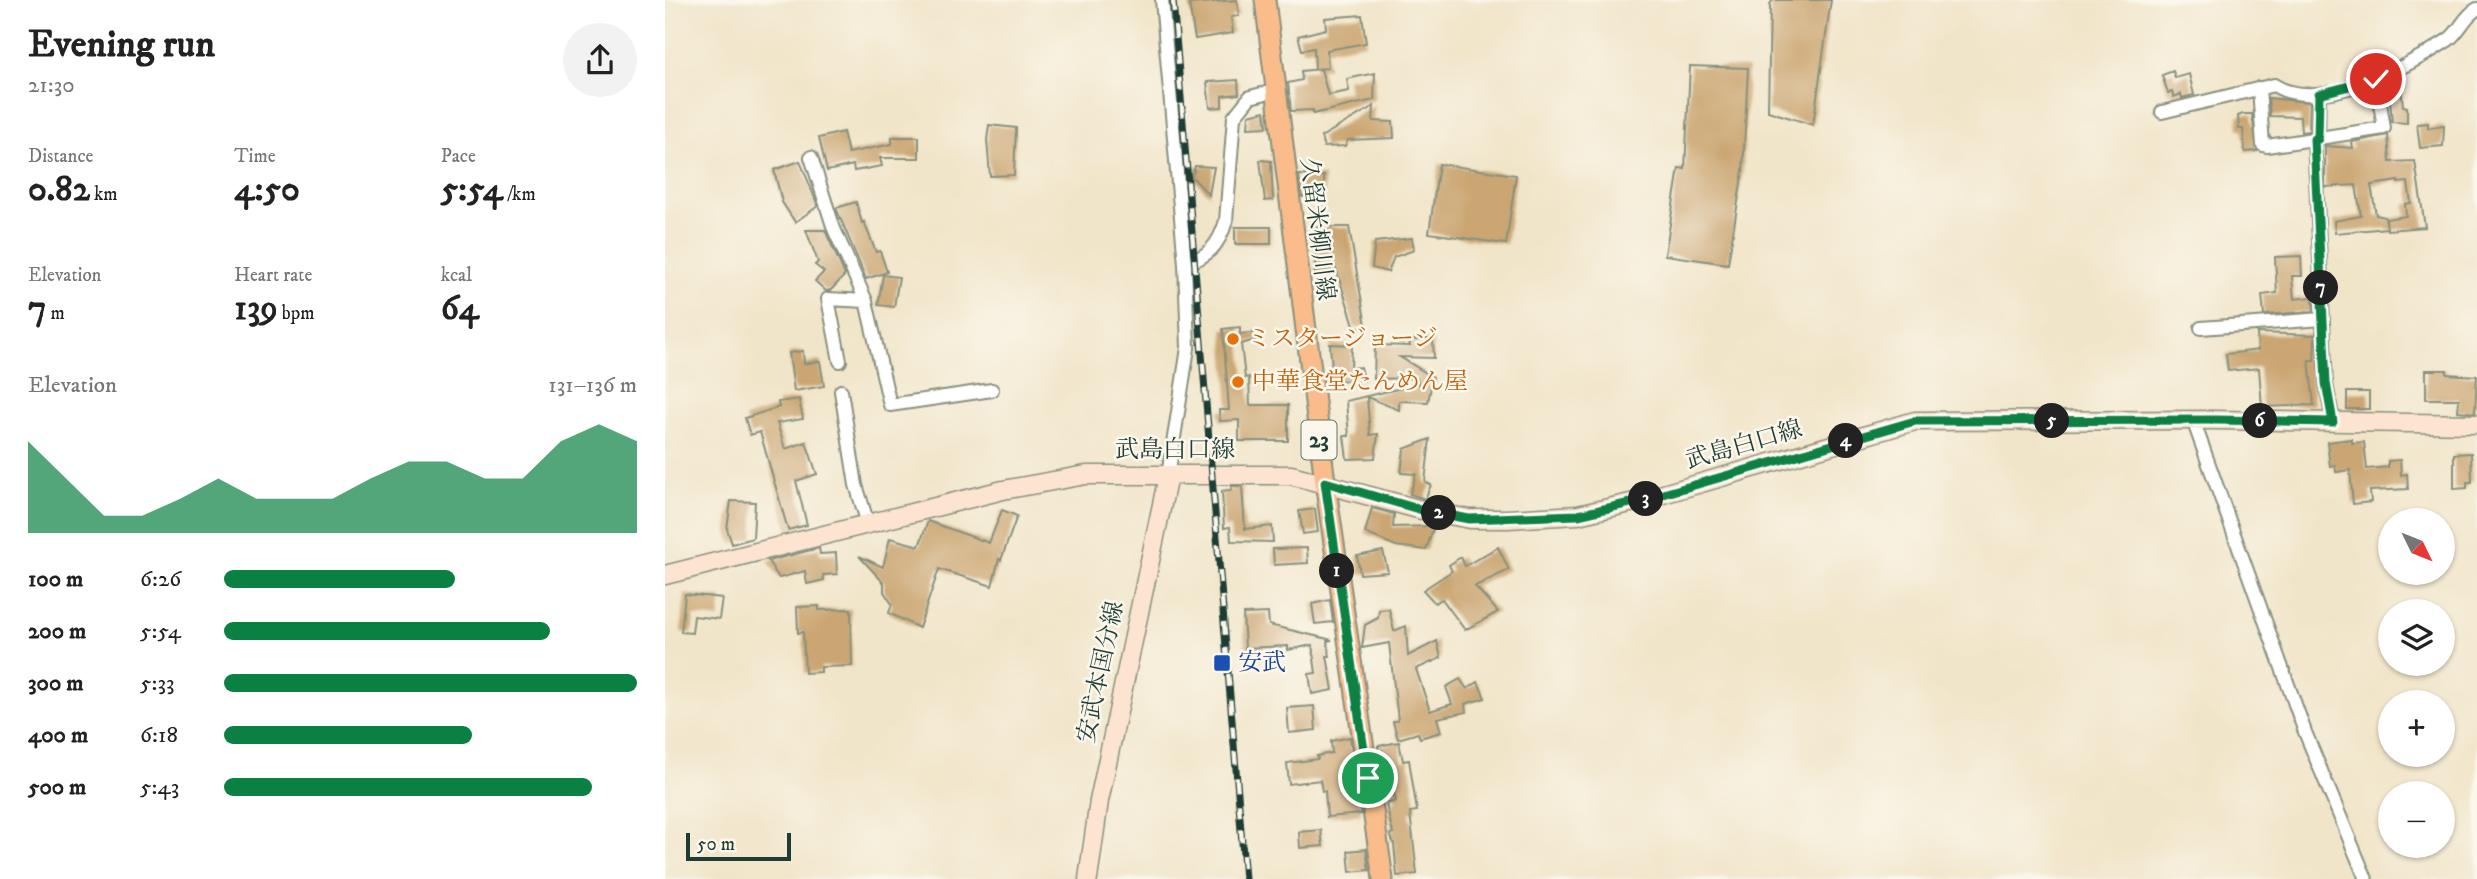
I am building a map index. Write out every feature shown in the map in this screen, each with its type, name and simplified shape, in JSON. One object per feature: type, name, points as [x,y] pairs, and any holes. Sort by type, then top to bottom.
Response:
[{"type":"main road","name":"久留米柳川線","points":[[1265,0],[1274,91],[1325,482],[1383,879]]},
{"type":"main road","name":"武島白口線","points":[[665,575],[1003,490],[1086,475],[1291,475],[1422,510],[1469,519],[1578,515],[1639,501],[1915,421],[2193,420],[2477,424]]},
{"type":"main road","name":"安武本国分線","points":[[1088,879],[1099,801],[1168,476]]},
{"type":"street","points":[[1162,0],[1185,264],[1188,348],[1168,476]]},
{"type":"street","points":[[2162,112],[2274,85],[2287,93],[2319,94],[2376,79],[2451,38],[2470,13],[2477,9]]},
{"type":"street","points":[[2259,88],[2263,145],[2384,128],[2376,79]]},
{"type":"street","points":[[1185,264],[1212,251],[1221,237],[1226,221],[1234,117],[1250,96],[1274,91]]},
{"type":"street","points":[[2319,94],[2316,139],[2323,319],[2326,383],[2333,422]]},
{"type":"street","points":[[811,157],[834,229],[866,301],[890,405],[992,390]]},
{"type":"street","points":[[840,361],[828,299],[866,301]]},
{"type":"street","points":[[2200,328],[2323,319]]},
{"type":"street","points":[[841,391],[856,485],[869,524]]},
{"type":"street","points":[[2193,420],[2305,732],[2365,879]]},
{"type":"building","points":[[1237,0],[1239,16],[1231,17],[1233,33],[1195,39],[1189,4]]},
{"type":"building","points":[[1773,0],[1831,0],[1813,125],[1768,111],[1770,4]]},
{"type":"building","points":[[1362,15],[1366,43],[1327,50],[1328,68],[1315,69],[1314,48],[1302,50],[1298,36],[1326,29],[1325,18]]},
{"type":"building","points":[[1690,66],[1748,68],[1743,170],[1728,264],[1665,255],[1679,168],[1685,169]]},
{"type":"building","points":[[1321,69],[1328,95],[1349,91],[1347,79],[1375,73],[1374,100],[1313,114],[1313,110],[1291,111],[1288,83],[1302,80],[1301,71]]},
{"type":"building","points":[[2173,71],[2175,78],[2189,74],[2194,95],[2182,98],[2181,94],[2174,97],[2172,92],[2168,93],[2162,75]]},
{"type":"building","points":[[1238,80],[1239,94],[1222,96],[1222,107],[1210,108],[1207,82]]},
{"type":"building","points":[[2401,86],[2403,106],[2407,107],[2407,123],[2392,122],[2389,87]]},
{"type":"building","points":[[2268,98],[2310,102],[2309,131],[2301,132],[2300,117],[2270,116]]},
{"type":"building","points":[[1374,106],[1373,121],[1393,122],[1394,138],[1348,140],[1345,146],[1324,147],[1321,137]]},
{"type":"building","points":[[1265,111],[1267,127],[1248,128],[1249,115]]},
{"type":"building","points":[[2252,114],[2257,151],[2245,152],[2243,129],[2239,129],[2238,116]]},
{"type":"building","points":[[2428,123],[2428,128],[2444,126],[2443,146],[2420,148],[2417,124]]},
{"type":"building","points":[[989,125],[1016,128],[1014,175],[990,176],[987,140]]},
{"type":"building","points":[[843,132],[848,153],[892,144],[892,137],[919,137],[919,158],[880,158],[882,166],[854,171],[853,165],[827,171],[819,138]]},
{"type":"building","points":[[2388,135],[2390,162],[2415,161],[2425,227],[2335,233],[2334,221],[2361,216],[2356,185],[2325,187],[2325,146],[2353,148],[2352,142]],"holes":[[[2408,182],[2411,203],[2405,204],[2406,216],[2386,219],[2387,226],[2385,217],[2376,215],[2371,185]]]},
{"type":"building","points":[[1260,160],[1271,161],[1273,200],[1265,201]]},
{"type":"building","points":[[800,161],[818,206],[795,222],[782,202],[774,170]]},
{"type":"building","points":[[1439,164],[1516,175],[1506,244],[1429,233]]},
{"type":"building","points":[[1195,166],[1214,167],[1209,195],[1192,177]]},
{"type":"building","points":[[1299,175],[1324,176],[1324,195],[1302,197]]},
{"type":"building","points":[[856,202],[862,223],[864,222],[876,252],[880,251],[887,272],[866,279],[836,208]]},
{"type":"building","points":[[1235,227],[1271,227],[1271,244],[1235,244]]},
{"type":"building","points":[[1315,227],[1349,227],[1366,326],[1355,328],[1336,269],[1315,274]]},
{"type":"building","points":[[806,230],[825,230],[845,275],[831,290],[826,291],[815,281],[824,272],[815,265],[818,262]]},
{"type":"building","points":[[1412,238],[1414,250],[1394,257],[1388,272],[1372,268],[1375,242]]},
{"type":"building","points":[[2301,256],[2302,276],[2292,276],[2294,299],[2313,297],[2314,311],[2264,315],[2262,295],[2277,293],[2275,257]]},
{"type":"building","points":[[883,275],[899,277],[894,307],[878,305]]},
{"type":"building","points":[[1240,327],[1240,334],[1261,332],[1262,338],[1241,344],[1245,378],[1249,377],[1250,405],[1288,405],[1288,441],[1239,441],[1239,420],[1220,421],[1219,410],[1229,410],[1223,329]]},
{"type":"building","points":[[2257,333],[2315,335],[2314,360],[2309,360],[2314,405],[2262,407],[2259,368],[2228,371],[2226,354],[2258,350]]},
{"type":"building","points":[[1433,339],[1434,358],[1400,357],[1433,377],[1428,402],[1399,401],[1399,410],[1367,397],[1370,435],[1378,434],[1375,458],[1347,459],[1344,436],[1349,436],[1346,401],[1418,384],[1417,378],[1374,379],[1375,345],[1410,346],[1409,340]]},
{"type":"building","points":[[1330,344],[1352,345],[1351,368],[1361,367],[1364,380],[1335,381],[1330,369]]},
{"type":"building","points":[[803,351],[804,364],[820,361],[824,386],[794,391],[789,353]]},
{"type":"building","points":[[2426,370],[2447,370],[2447,374],[2477,376],[2475,413],[2458,411],[2459,399],[2426,399]]},
{"type":"building","points":[[2347,392],[2369,392],[2369,409],[2347,409]]},
{"type":"building","points":[[799,399],[803,419],[777,423],[785,449],[806,442],[817,474],[796,481],[807,525],[788,530],[760,432],[750,435],[745,418],[779,407],[778,402]]},
{"type":"building","points":[[1430,439],[1425,482],[1431,485],[1425,499],[1410,494],[1416,474],[1401,473],[1404,449]]},
{"type":"building","points":[[2352,439],[2352,443],[2364,442],[2367,469],[2388,467],[2388,461],[2400,460],[2401,475],[2407,474],[2408,489],[2370,491],[2371,502],[2353,504],[2350,470],[2336,472],[2335,465],[2330,466],[2327,442]]},
{"type":"building","points":[[2471,453],[2472,482],[2467,482],[2467,488],[2454,489],[2454,454]]},
{"type":"building","points":[[1231,486],[1242,486],[1245,529],[1272,526],[1273,542],[1231,541],[1230,527],[1224,528],[1222,491],[1232,490]]},
{"type":"building","points":[[731,501],[755,502],[753,538],[732,544],[727,529]]},
{"type":"building","points":[[1372,508],[1394,514],[1393,527],[1434,526],[1426,550],[1396,546],[1365,533]]},
{"type":"building","points":[[1315,509],[1318,532],[1303,534],[1299,511]]},
{"type":"building","points":[[1002,510],[1017,516],[1001,560],[999,559],[992,586],[939,569],[919,628],[889,613],[892,604],[884,592],[884,583],[859,556],[883,567],[890,538],[919,546],[928,521],[989,543]]},
{"type":"building","points":[[1498,547],[1509,570],[1475,586],[1498,612],[1465,630],[1442,599],[1435,603],[1423,590],[1452,571],[1449,565],[1461,557],[1465,566]]},
{"type":"building","points":[[819,548],[820,554],[836,553],[837,574],[823,575],[824,580],[807,584],[805,571],[779,578],[768,561]]},
{"type":"building","points":[[1307,548],[1308,563],[1274,565],[1273,549]]},
{"type":"building","points":[[1383,551],[1388,572],[1360,574],[1357,556]]},
{"type":"building","points":[[685,594],[722,598],[719,619],[694,616],[692,633],[681,632]]},
{"type":"building","points":[[1330,600],[1333,622],[1315,624],[1312,604]]},
{"type":"building","points":[[819,606],[819,610],[851,609],[852,666],[821,667],[821,672],[805,673],[803,632],[798,633],[797,607]]},
{"type":"building","points":[[1389,609],[1394,631],[1406,626],[1408,656],[1437,641],[1441,658],[1416,669],[1430,711],[1452,704],[1446,687],[1460,679],[1467,689],[1478,682],[1485,698],[1465,704],[1466,712],[1437,718],[1441,732],[1420,738],[1418,733],[1398,739],[1393,722],[1398,720],[1389,643],[1362,648],[1365,625],[1378,618],[1379,610]]},
{"type":"building","points":[[1268,613],[1269,625],[1332,640],[1327,641],[1330,656],[1327,656],[1333,690],[1312,694],[1309,674],[1316,673],[1312,645],[1288,650],[1288,646],[1245,648],[1243,614]]},
{"type":"building","points":[[1314,706],[1316,730],[1289,733],[1287,708]]},
{"type":"building","points":[[1350,737],[1361,814],[1327,817],[1325,791],[1322,791],[1320,780],[1289,784],[1287,763],[1318,759],[1317,756],[1332,753],[1331,741]]},
{"type":"building","points":[[1399,742],[1403,761],[1409,760],[1417,811],[1410,812],[1417,874],[1397,876],[1394,844],[1390,834],[1393,833],[1386,804],[1396,801],[1389,775],[1380,776],[1378,746]]},
{"type":"building","points":[[1321,830],[1323,846],[1300,848],[1299,832]]},
{"type":"building","points":[[1366,849],[1369,870],[1350,872],[1348,851]]},
{"type":"railway","points":[[1173,0],[1245,879]]},
{"type":"place","name":"ミスタージョージ","points":[[1233,339]]},
{"type":"place","name":"中華食堂たんめん屋","points":[[1238,382]]},
{"type":"place","name":"安武","points":[[1222,663]]},
{"type":"route","points":[[1368,778],[1325,482],[1422,510],[1469,519],[1578,515],[1639,501],[1915,421],[2333,422],[2326,383],[2314,139],[2318,139],[2319,94],[2376,79]]}]
